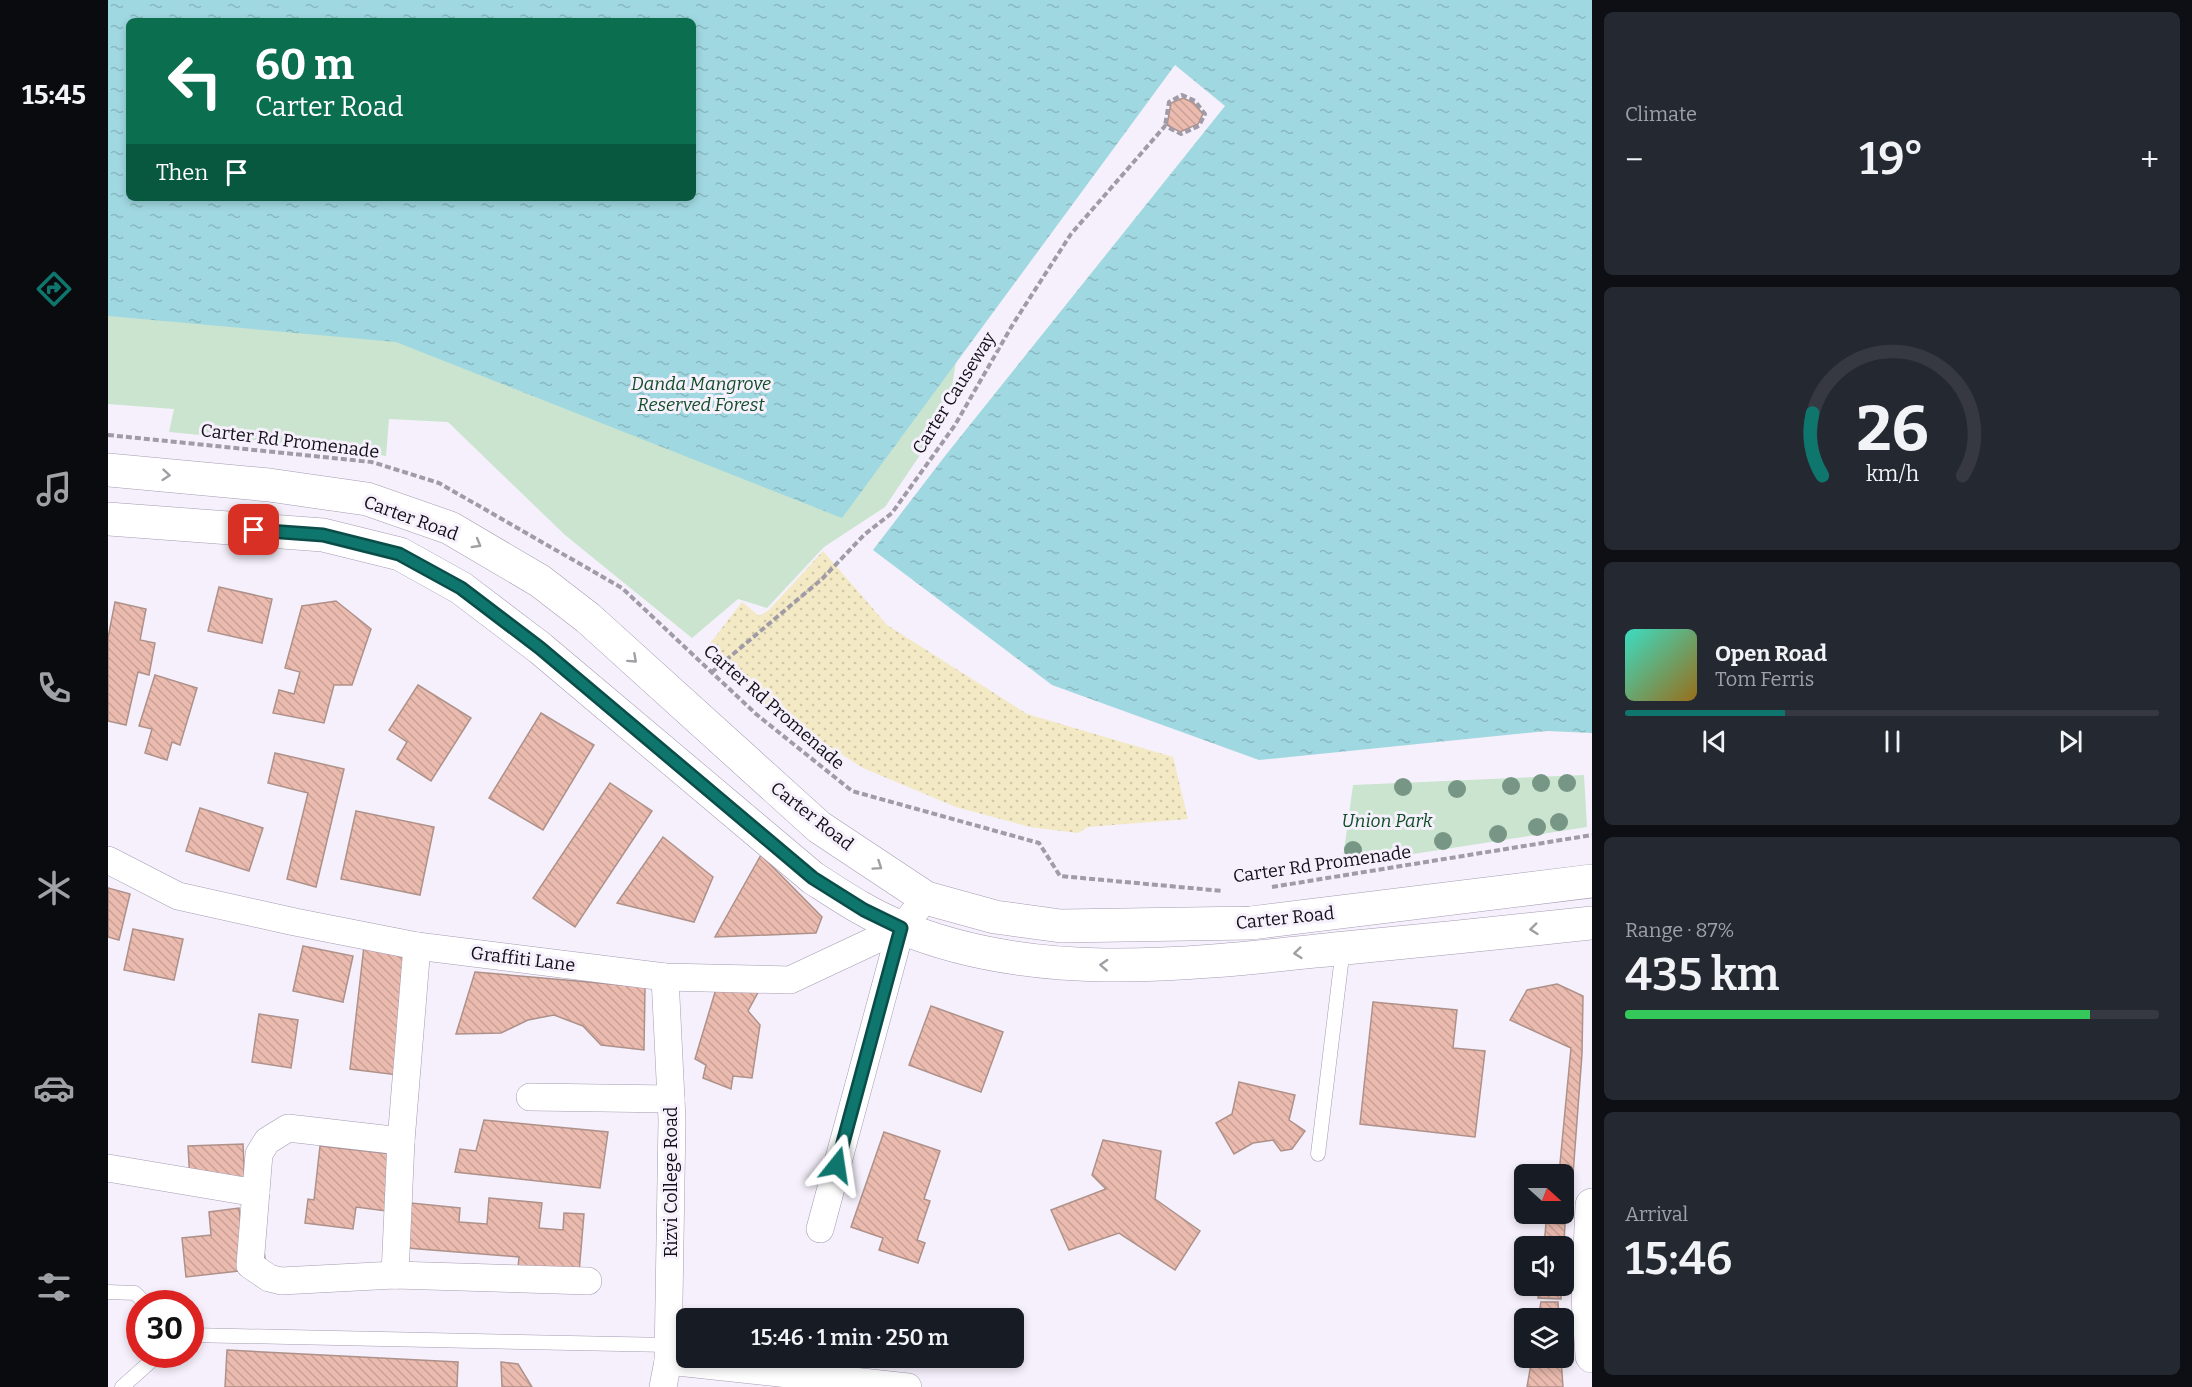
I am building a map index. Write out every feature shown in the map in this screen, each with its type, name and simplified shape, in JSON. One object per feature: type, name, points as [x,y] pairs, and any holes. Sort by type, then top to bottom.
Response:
[{"type":"main road","name":"Carter Road","points":[[108,470],[269,485],[367,499],[450,528],[540,581],[588,618],[819,827],[926,898],[995,917],[1061,926],[1239,923],[1592,881]]},
{"type":"main road","name":"Carter Road","points":[[108,519],[323,535],[399,554],[461,588],[540,648],[813,878],[864,910],[901,928],[965,947],[1033,961],[1116,965],[1213,962],[1592,923]]},
{"type":"main road","points":[[1592,1205],[1590,1298],[1592,1356]]},
{"type":"street","name":"Graffiti Lane","points":[[108,860],[178,896],[417,946],[665,977],[790,980],[901,928],[926,898]]},
{"type":"street","points":[[820,1229],[901,928]]},
{"type":"street","points":[[394,1275],[401,1141],[417,946]]},
{"type":"street","name":"Rizvi College Road","points":[[665,977],[671,1100],[667,1364]]},
{"type":"street","points":[[530,1097],[671,1100]]},
{"type":"street","points":[[401,1141],[288,1128],[267,1141],[259,1154],[250,1265],[268,1278],[281,1281],[394,1275],[588,1281]]},
{"type":"street","points":[[108,1168],[256,1193]]},
{"type":"street","points":[[667,1364],[908,1387]]},
{"type":"lane","points":[[1318,1154],[1343,948]]},
{"type":"lane","points":[[108,1292],[126,1293]]},
{"type":"lane","points":[[204,1336],[667,1364]]},
{"type":"lane","points":[[122,1387],[143,1368]]},
{"type":"path","name":"Carter Causeway","points":[[712,672],[822,579],[865,534],[892,513],[955,425],[1013,324],[1071,234],[1165,126],[1169,102],[1182,95],[1195,101],[1205,114],[1199,126],[1181,134],[1165,126]]},
{"type":"path","name":"Carter Rd Promenade","points":[[108,435],[372,462],[440,483],[622,588],[756,714],[852,791],[1039,843],[1060,876],[1229,891]]},
{"type":"path","name":"Carter Rd Promenade","points":[[1263,889],[1592,835]]},
{"type":"sand","points":[[823,551],[887,625],[1027,714],[1173,757],[1188,819],[1088,827],[1078,833],[1030,827],[956,807],[863,768],[769,708],[708,646],[742,602],[759,616],[769,610]]},
{"type":"green space","name":"Danda Mangrove Reserved Forest","points":[[108,0],[603,18],[126,18],[126,201],[696,200],[959,342],[952,387],[924,449],[885,507],[824,547],[767,608],[738,599],[692,638],[565,535],[448,422],[389,419],[386,456],[347,449],[169,432],[174,409],[108,404]]},
{"type":"green space","name":"Union Park","points":[[1584,775],[1587,827],[1342,865],[1353,785]]},
{"type":"water","points":[[108,0],[1592,0],[1592,733],[1547,731],[1259,760],[1052,685],[873,550],[945,456],[1225,106],[1175,65],[842,518],[396,342],[108,316]]},
{"type":"building","points":[[1183,98],[1194,103],[1203,114],[1198,124],[1180,132],[1167,125],[1171,103]]},
{"type":"building","points":[[219,587],[272,599],[262,643],[208,631]]},
{"type":"building","points":[[336,601],[371,629],[352,685],[334,685],[324,723],[273,713],[279,690],[294,694],[300,672],[285,668],[302,606]]},
{"type":"building","points":[[115,602],[146,609],[140,640],[155,643],[149,675],[138,672],[126,725],[108,721],[108,638]]},
{"type":"building","points":[[155,675],[197,688],[180,745],[172,742],[167,760],[145,753],[152,729],[139,726]]},
{"type":"building","points":[[418,685],[471,718],[431,781],[397,759],[407,742],[389,730]]},
{"type":"building","points":[[541,713],[594,745],[543,830],[489,798]]},
{"type":"building","points":[[275,753],[344,769],[316,887],[287,879],[308,793],[268,783]]},
{"type":"building","points":[[610,783],[652,811],[575,927],[533,898]]},
{"type":"building","points":[[200,808],[263,828],[249,871],[186,851]]},
{"type":"building","points":[[356,811],[434,827],[420,895],[341,879]]},
{"type":"building","points":[[663,837],[713,877],[694,922],[617,903]]},
{"type":"building","points":[[761,855],[822,917],[816,933],[715,937]]},
{"type":"building","points":[[108,888],[130,894],[119,940],[108,937]]},
{"type":"building","points":[[133,929],[183,939],[174,980],[124,970]]},
{"type":"building","points":[[303,946],[353,956],[343,1002],[293,991]]},
{"type":"building","points":[[364,946],[409,959],[398,1075],[350,1069]]},
{"type":"building","points":[[475,972],[645,987],[644,1050],[601,1045],[583,1026],[554,1015],[528,1020],[501,1033],[456,1034]]},
{"type":"building","points":[[1557,984],[1583,996],[1582,1054],[1574,1164],[1560,1164],[1571,1048],[1510,1020],[1527,990]]},
{"type":"building","points":[[761,987],[748,1011],[760,1025],[752,1078],[733,1076],[731,1089],[703,1078],[706,1065],[695,1059],[716,989]]},
{"type":"building","points":[[1373,1002],[1457,1010],[1453,1048],[1485,1051],[1475,1137],[1360,1124]]},
{"type":"building","points":[[931,1006],[1003,1032],[981,1092],[909,1065]]},
{"type":"building","points":[[259,1014],[298,1020],[291,1068],[252,1062]]},
{"type":"building","points":[[1239,1082],[1295,1095],[1289,1120],[1305,1131],[1292,1149],[1281,1151],[1273,1140],[1253,1143],[1234,1154],[1216,1123],[1232,1114]]},
{"type":"building","points":[[484,1120],[608,1132],[600,1188],[455,1172],[460,1149],[476,1151]]},
{"type":"building","points":[[884,1132],[940,1151],[924,1199],[930,1201],[917,1240],[925,1243],[918,1263],[879,1250],[883,1238],[851,1227]]},
{"type":"building","points":[[1103,1140],[1161,1151],[1155,1199],[1200,1231],[1175,1270],[1119,1233],[1069,1250],[1051,1210],[1106,1189],[1092,1175]]},
{"type":"building","points":[[243,1144],[245,1187],[190,1182],[188,1146]]},
{"type":"building","points":[[320,1146],[392,1154],[386,1211],[356,1207],[353,1229],[305,1223],[308,1199],[314,1200]]},
{"type":"building","points":[[489,1198],[542,1203],[539,1228],[563,1230],[564,1213],[584,1214],[579,1273],[518,1268],[519,1257],[407,1248],[411,1203],[460,1208],[459,1222],[487,1224]]},
{"type":"building","points":[[239,1208],[241,1224],[261,1222],[266,1268],[186,1277],[182,1238],[211,1235],[209,1212]]},
{"type":"building","points":[[1546,1224],[1565,1224],[1564,1236],[1545,1236]]},
{"type":"building","points":[[1538,1296],[1561,1296],[1561,1299],[1538,1298]]},
{"type":"building","points":[[1541,1302],[1558,1302],[1558,1308],[1540,1308]]},
{"type":"building","points":[[227,1350],[458,1362],[457,1387],[225,1387]]},
{"type":"building","points":[[501,1362],[518,1364],[532,1387],[502,1387]]},
{"type":"building","points":[[1530,1368],[1562,1368],[1563,1387],[1527,1387]]},
{"type":"route","points":[[254,530],[323,535],[399,554],[461,588],[540,648],[813,878],[864,910],[901,928],[837,1165]]}]
